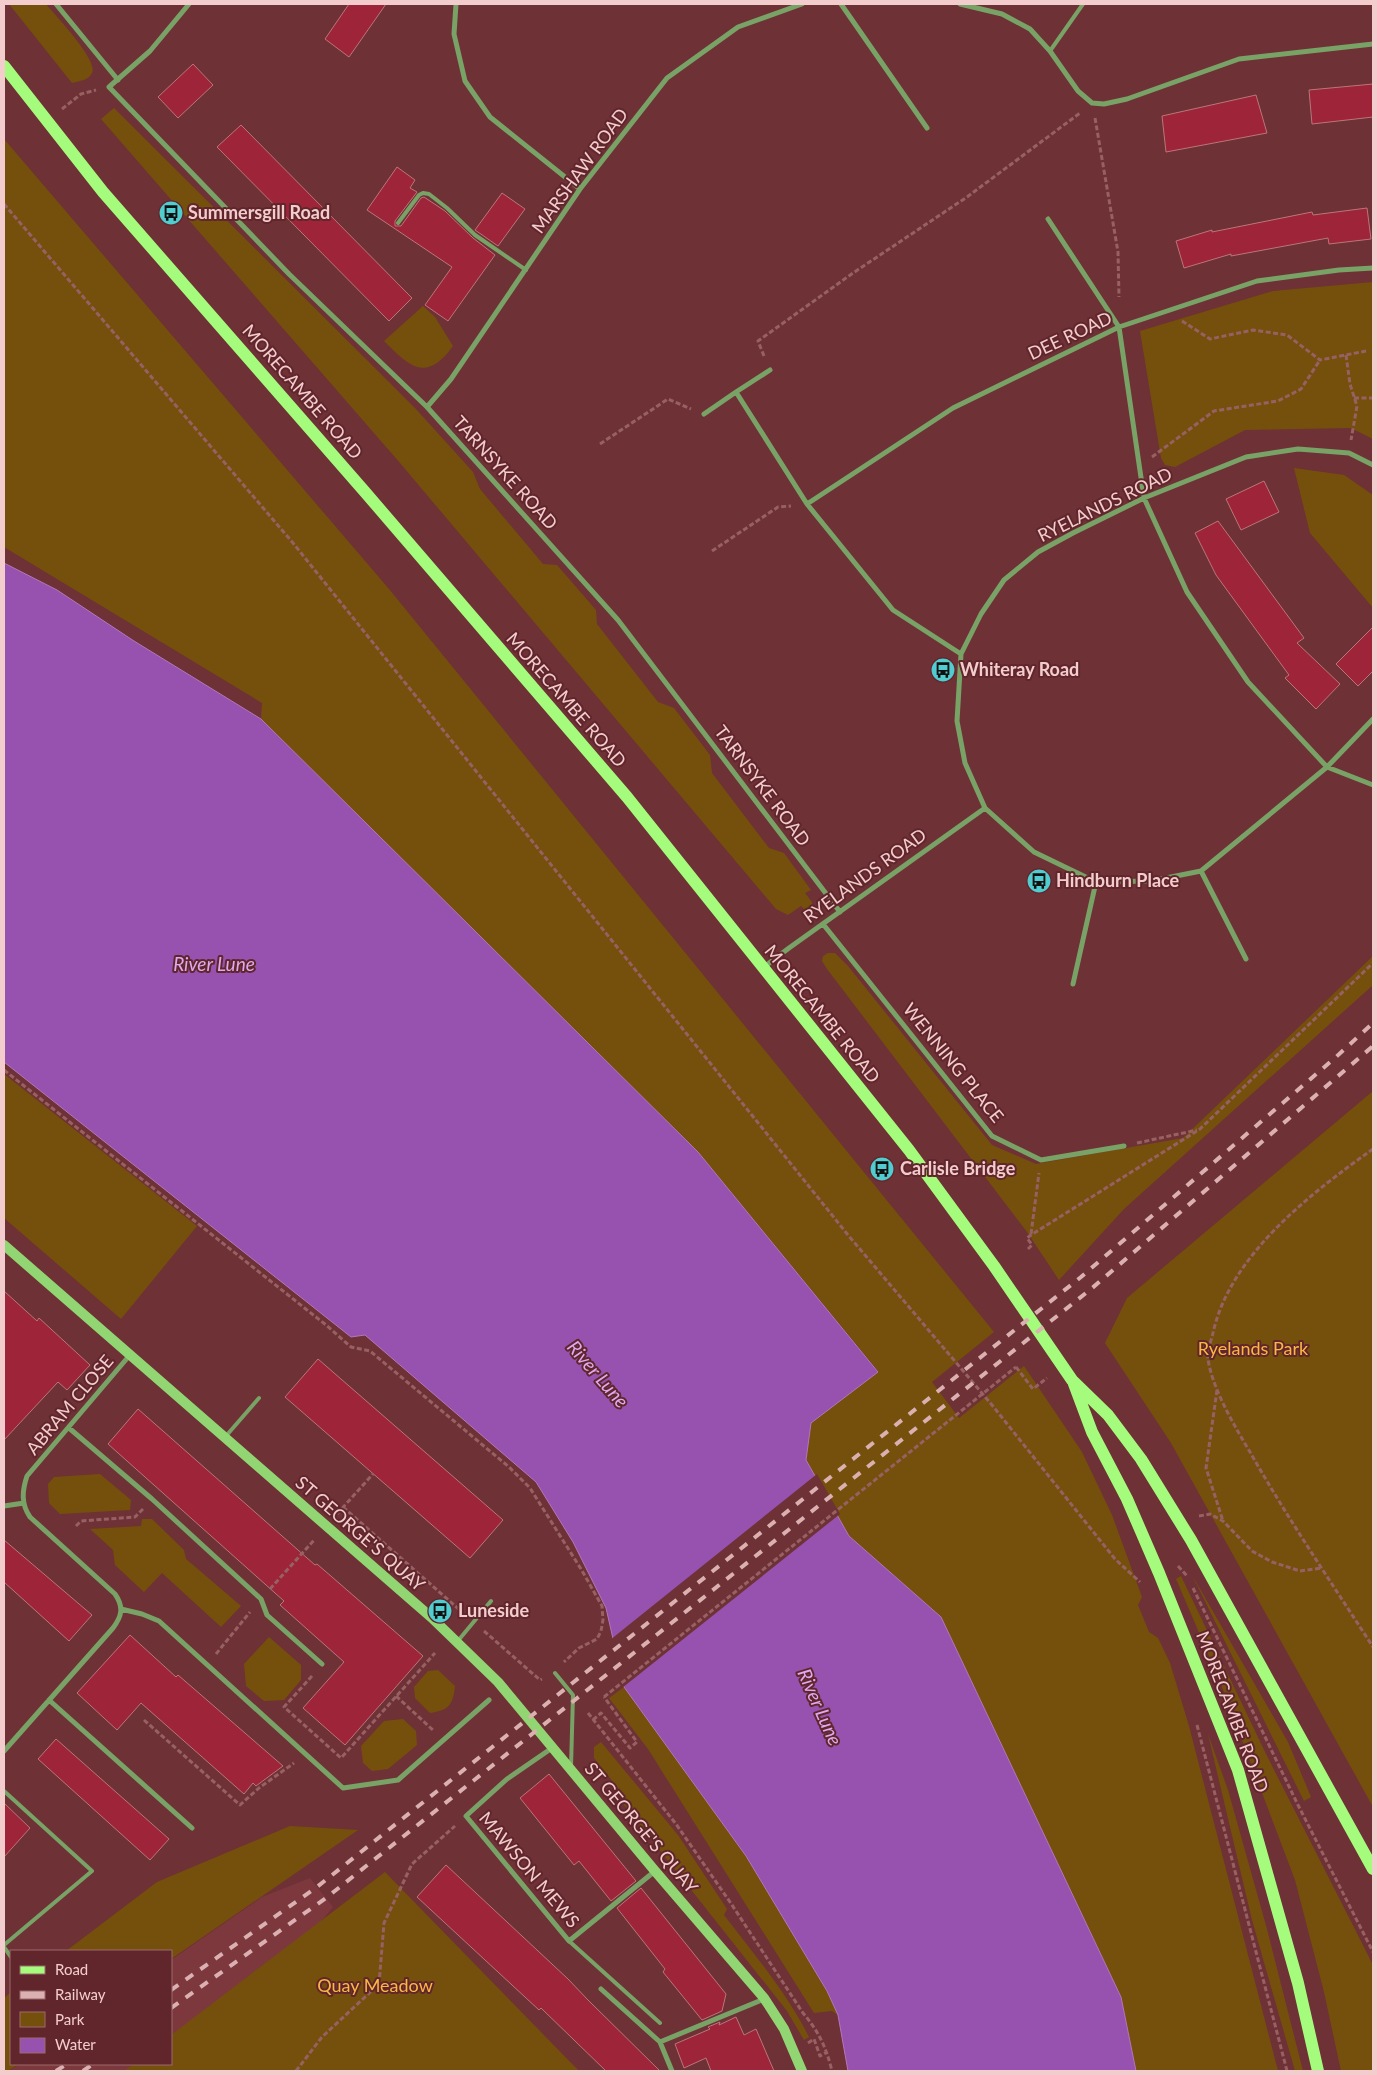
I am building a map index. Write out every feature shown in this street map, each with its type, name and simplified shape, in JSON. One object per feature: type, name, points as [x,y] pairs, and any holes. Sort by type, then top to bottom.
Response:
[{"type":"main road","name":"MORECAMBE ROAD","points":[[4,66],[46,122],[103,192],[365,492],[627,797],[909,1150],[994,1266],[1072,1380],[1108,1415],[1141,1459],[1170,1506],[1373,1869]]},
{"type":"main road","name":"MORECAMBE ROAD","points":[[1072,1380],[1092,1432],[1127,1499],[1162,1580],[1238,1770],[1298,1983],[1318,2071]]},
{"type":"street","points":[[56,4],[118,80]]},
{"type":"street","points":[[109,87],[150,51],[189,4]]},
{"type":"street","points":[[456,4],[454,34],[465,81],[490,117],[580,189]]},
{"type":"street","name":"MARSHAW ROAD","points":[[427,407],[451,379],[580,189],[667,78],[738,27],[802,4]]},
{"type":"street","points":[[841,4],[927,128]]},
{"type":"street","points":[[960,4],[1002,14],[1030,29],[1050,51],[1078,91],[1092,103],[1104,104],[1127,99],[1238,59],[1373,44]]},
{"type":"street","name":"TARNSYKE ROAD","points":[[109,87],[289,274],[427,407],[618,620],[840,912]]},
{"type":"street","points":[[1048,219],[1120,327],[1144,498],[1187,592],[1248,682],[1327,767],[1373,784]]},
{"type":"street","name":"DEE ROAD","points":[[806,504],[953,408],[1120,327],[1257,281],[1339,270],[1373,268]]},
{"type":"street","points":[[704,414],[770,370]]},
{"type":"street","points":[[736,392],[806,504],[893,610],[961,654]]},
{"type":"street","name":"RYELANDS ROAD","points":[[1373,465],[1349,453],[1298,449],[1246,457],[1144,498],[1038,552],[1004,580],[981,614],[961,654],[957,721],[965,763],[985,808],[1034,852],[1096,882],[1151,881],[1201,870],[1327,767],[1373,718]]},
{"type":"street","name":"RYELANDS ROAD","points":[[763,968],[985,808]]},
{"type":"street","points":[[1201,870],[1246,960]]},
{"type":"street","points":[[1073,984],[1096,882]]},
{"type":"street","name":"WENNING PLACE","points":[[823,924],[992,1136],[1041,1160]]},
{"type":"street","points":[[1041,1160],[1124,1146]]},
{"type":"street","name":"ST GEORGE'S QUAY","points":[[4,1245],[432,1618],[498,1682],[654,1871],[764,1998],[784,2030],[802,2071]]},
{"type":"street","name":"ABRAM CLOSE","points":[[24,1503],[23,1489],[27,1476],[130,1356]]},
{"type":"street","points":[[69,1428],[152,1499],[261,1599],[267,1615],[322,1664]]},
{"type":"street","points":[[4,1506],[24,1503],[25,1510],[38,1526],[111,1590],[120,1601],[121,1609],[121,1616],[113,1628],[4,1751]]},
{"type":"street","points":[[121,1609],[142,1614],[159,1621],[343,1788],[398,1780],[489,1700]]},
{"type":"street","points":[[49,1700],[192,1828]]},
{"type":"street","name":"MAWSON MEWS","points":[[552,1748],[507,1779],[466,1816],[568,1941],[654,1871]]},
{"type":"street","points":[[601,1989],[660,2042],[672,2071]]},
{"type":"street","points":[[660,2042],[764,1998]]},
{"type":"lane","points":[[1050,51],[1083,4]]},
{"type":"lane","points":[[398,223],[419,195],[423,193],[429,194],[448,208],[475,235],[526,270]]},
{"type":"lane","points":[[224,1438],[259,1398]]},
{"type":"lane","points":[[457,1642],[491,1601]]},
{"type":"lane","points":[[555,1673],[573,1695],[571,1769]]},
{"type":"lane","points":[[4,1791],[92,1871],[4,1946]]},
{"type":"lane","points":[[568,1941],[660,2022]]},
{"type":"path","points":[[46,122],[81,94],[109,87]]},
{"type":"path","points":[[770,370],[758,340],[853,273],[967,197],[1092,103],[1118,252],[1120,327]]},
{"type":"path","points":[[4,204],[293,542],[848,1235],[987,1398],[1115,1559],[1144,1588]]},
{"type":"path","points":[[1167,311],[1210,339],[1253,330],[1287,335],[1320,360]]},
{"type":"path","points":[[1140,466],[1214,411],[1278,401],[1301,388],[1320,360],[1366,351]]},
{"type":"path","points":[[1346,355],[1356,406],[1349,453]]},
{"type":"path","points":[[1354,398],[1373,398]]},
{"type":"path","points":[[600,444],[668,399],[704,414]]},
{"type":"path","points":[[712,551],[778,507],[806,504]]},
{"type":"path","points":[[1028,1249],[1032,1246],[1027,1238],[1031,1235],[1200,1129],[1373,963]]},
{"type":"path","points":[[4,1070],[326,1325],[351,1347],[370,1351],[509,1467],[530,1488],[602,1606],[603,1620],[601,1631],[597,1639],[575,1652],[555,1673],[540,1680],[343,1507]]},
{"type":"path","points":[[1124,1146],[1200,1129]]},
{"type":"path","points":[[1373,1149],[1330,1179],[1287,1217],[1252,1257],[1224,1298],[1207,1358],[1230,1419],[1268,1484],[1373,1647]]},
{"type":"path","points":[[1031,1235],[1041,1160]]},
{"type":"path","points":[[593,1720],[602,1714],[630,1748],[637,1742],[604,1697],[1016,1367],[1033,1389],[1048,1378]]},
{"type":"path","points":[[1218,1389],[1206,1468],[1223,1521]]},
{"type":"path","points":[[326,1526],[373,1474]]},
{"type":"path","points":[[76,1526],[81,1521],[136,1517],[152,1499]]},
{"type":"path","points":[[1193,1519],[1210,1514],[1223,1521],[1252,1551],[1272,1562],[1300,1571],[1322,1568]]},
{"type":"path","points":[[1177,1565],[1187,1575],[1298,1805],[1373,1952]]},
{"type":"path","points":[[322,1664],[284,1708],[341,1758],[435,1653]]},
{"type":"path","points":[[396,1696],[444,1739]]},
{"type":"path","points":[[1195,1717],[1287,2071]]},
{"type":"path","points":[[144,1720],[240,1805],[259,1788],[296,1761]]},
{"type":"path","points":[[600,1730],[676,1824],[730,1902],[803,2013],[817,2030],[827,2052],[832,2071]]},
{"type":"path","points":[[296,2071],[322,2037],[379,1984],[384,1923],[412,1864],[466,1816]]},
{"type":"path","points":[[808,2042],[814,2039],[820,2056],[827,2052]]},
{"type":"shaded area","points":[[310,1878],[333,1907],[267,1987],[172,2060],[172,1959],[262,1897]]},
{"type":"shaded area","points":[[18,2065],[167,2065],[159,2071],[9,2071]]},
{"type":"green space","points":[[9,4],[46,4],[83,49],[92,67],[91,75],[84,80],[72,83]]},
{"type":"green space","points":[[114,108],[415,408],[473,472],[480,489],[543,564],[557,565],[596,610],[597,624],[658,702],[674,708],[710,755],[712,773],[769,848],[784,853],[811,890],[805,893],[812,902],[812,908],[809,911],[806,911],[801,906],[788,915],[776,909],[400,463],[101,119]]},
{"type":"green space","points":[[4,139],[389,589],[994,1332],[932,1382],[959,1418],[1024,1366],[1082,1452],[1112,1515],[1142,1597],[1138,1605],[1149,1632],[1158,1638],[1170,1663],[1189,1726],[1278,2071],[1136,2071],[1121,1997],[941,1617],[849,1536],[806,1460],[811,1423],[878,1371],[698,1152],[261,719],[262,703],[4,547]]},
{"type":"green space","points":[[1373,282],[1373,439],[1351,428],[1245,430],[1175,467],[1165,465],[1161,458],[1140,331],[1273,291]]},
{"type":"green space","points":[[423,306],[435,317],[453,346],[443,357],[426,368],[410,364],[384,341]]},
{"type":"green space","points":[[1294,468],[1344,475],[1373,495],[1373,608],[1310,533]]},
{"type":"green space","points":[[828,953],[835,953],[848,966],[992,1145],[1036,1164],[1183,1138],[1373,956],[1373,985],[1124,1209],[1059,1280],[1027,1232],[827,969],[822,961],[823,956]]},
{"type":"green space","points":[[4,1074],[197,1226],[121,1319],[4,1218]]},
{"type":"green space","name":"Ryelands Park","points":[[1373,1091],[1373,1807],[1171,1443],[1105,1343],[1127,1298]]},
{"type":"green space","points":[[100,1474],[131,1500],[130,1510],[60,1514],[49,1503],[48,1484],[54,1477]]},
{"type":"green space","points":[[142,1519],[152,1519],[184,1550],[186,1559],[241,1606],[221,1627],[162,1573],[144,1592],[115,1565],[113,1550],[90,1529],[141,1526]]},
{"type":"green space","points":[[1192,1575],[1288,1742],[1311,1797],[1304,1801]]},
{"type":"green space","points":[[1181,1576],[1266,1754],[1373,1965],[1373,2071],[1341,2071],[1324,1992],[1295,1880],[1219,1679],[1176,1579]]},
{"type":"green space","points":[[269,1637],[301,1665],[301,1680],[284,1700],[264,1701],[246,1686],[244,1664]]},
{"type":"green space","points":[[438,1670],[455,1686],[453,1698],[446,1708],[430,1713],[415,1698],[414,1687],[428,1671]]},
{"type":"green space","points":[[624,1687],[746,1856],[827,1991],[838,2015],[832,2011],[814,2013],[648,1749],[609,1698]]},
{"type":"green space","points":[[403,1719],[416,1731],[417,1745],[388,1769],[372,1771],[363,1763],[361,1746],[384,1721]]},
{"type":"green space","points":[[1208,1734],[1228,1790],[1267,1929],[1303,2071],[1295,2071],[1252,1920]]},
{"type":"green space","points":[[601,1742],[678,1835],[727,1909],[724,1915],[780,1989],[809,2037],[804,2040],[787,2011],[621,1801],[625,1797],[594,1758],[594,1747]]},
{"type":"green space","points":[[290,1826],[358,1830],[172,1958],[172,1950],[67,1950],[157,1882]]},
{"type":"green space","name":"Quay Meadow","points":[[385,1872],[579,2071],[124,2071],[133,2065],[172,2065],[172,2034]]},
{"type":"green space","points":[[10,1993],[10,2065],[17,2065],[8,2071],[4,2071],[4,1998]]},
{"type":"water","name":"River Lune","points":[[4,563],[57,590],[134,641],[261,719],[698,1152],[878,1372],[811,1423],[806,1460],[849,1536],[941,1617],[1121,1997],[1136,2071],[848,2071],[838,2015],[827,1991],[746,1856],[624,1687],[606,1608],[573,1542],[536,1482],[365,1335],[351,1337],[4,1062]]},
{"type":"pier","points":[[817,1474],[840,1514],[622,1688],[610,1640]]},
{"type":"building","points":[[349,4],[386,4],[349,57],[325,39]]},
{"type":"building","points":[[193,64],[213,85],[178,118],[158,97]]},
{"type":"building","points":[[1373,84],[1373,117],[1312,124],[1309,90]]},
{"type":"building","points":[[1256,95],[1267,133],[1166,152],[1162,116]]},
{"type":"building","points":[[241,125],[412,298],[389,321],[217,147]]},
{"type":"building","points":[[397,167],[415,180],[410,188],[417,192],[395,221],[395,226],[401,226],[421,198],[424,197],[445,211],[473,238],[495,255],[448,321],[425,305],[452,267],[367,210]]},
{"type":"building","points":[[502,193],[525,209],[498,246],[475,230]]},
{"type":"building","points":[[1367,208],[1371,239],[1329,244],[1328,238],[1231,256],[1231,254],[1184,268],[1176,241],[1212,230],[1212,232],[1312,212],[1313,215]]},
{"type":"building","points":[[1264,481],[1279,512],[1241,530],[1226,499]]},
{"type":"building","points":[[1218,521],[1304,638],[1297,643],[1340,684],[1316,709],[1285,678],[1289,675],[1216,575],[1195,533]]},
{"type":"building","points":[[1373,627],[1373,671],[1358,686],[1336,664]]},
{"type":"building","points":[[4,1291],[37,1321],[39,1318],[90,1365],[67,1390],[58,1382],[4,1440]]},
{"type":"building","points":[[318,1359],[503,1520],[470,1558],[285,1397]]},
{"type":"building","points":[[138,1409],[315,1565],[317,1564],[423,1656],[345,1745],[303,1708],[344,1662],[280,1605],[284,1601],[108,1444]]},
{"type":"building","points":[[4,1540],[92,1615],[69,1641],[4,1582]]},
{"type":"building","points":[[130,1635],[176,1677],[178,1675],[283,1766],[256,1786],[253,1783],[244,1794],[141,1703],[117,1730],[77,1693]]},
{"type":"building","points":[[56,1739],[169,1839],[150,1860],[38,1759]]},
{"type":"building","points":[[549,1774],[636,1881],[611,1901],[579,1861],[574,1865],[520,1798]]},
{"type":"building","points":[[4,1803],[30,1828],[4,1857]]},
{"type":"building","points":[[446,1865],[568,1979],[660,2071],[606,2071],[541,2008],[539,2010],[417,1897]]},
{"type":"building","points":[[641,1888],[726,1994],[722,2011],[702,2020],[663,1972],[665,1969],[617,1908]]},
{"type":"building","points":[[736,2017],[744,2035],[756,2029],[774,2071],[711,2071],[706,2058],[684,2068],[675,2044],[710,2029],[708,2027],[720,2022],[719,2025]]},
{"type":"railway","points":[[172,1989],[317,1887],[1081,1277],[1373,1023]]},
{"type":"railway","points":[[172,2007],[326,1898],[1091,1289],[1373,1046]]},
{"type":"railway","points":[[56,2071],[65,2065]]},
{"type":"railway","points":[[83,2071],[92,2065]]},
{"type":"place","name":"Summersgill Road","points":[[171,213]]},
{"type":"place","name":"Whiteray Road","points":[[943,670]]},
{"type":"place","name":"Hindburn Place","points":[[1039,881]]},
{"type":"place","name":"Carlisle Bridge","points":[[882,1169]]},
{"type":"place","name":"Luneside","points":[[440,1611]]}]
